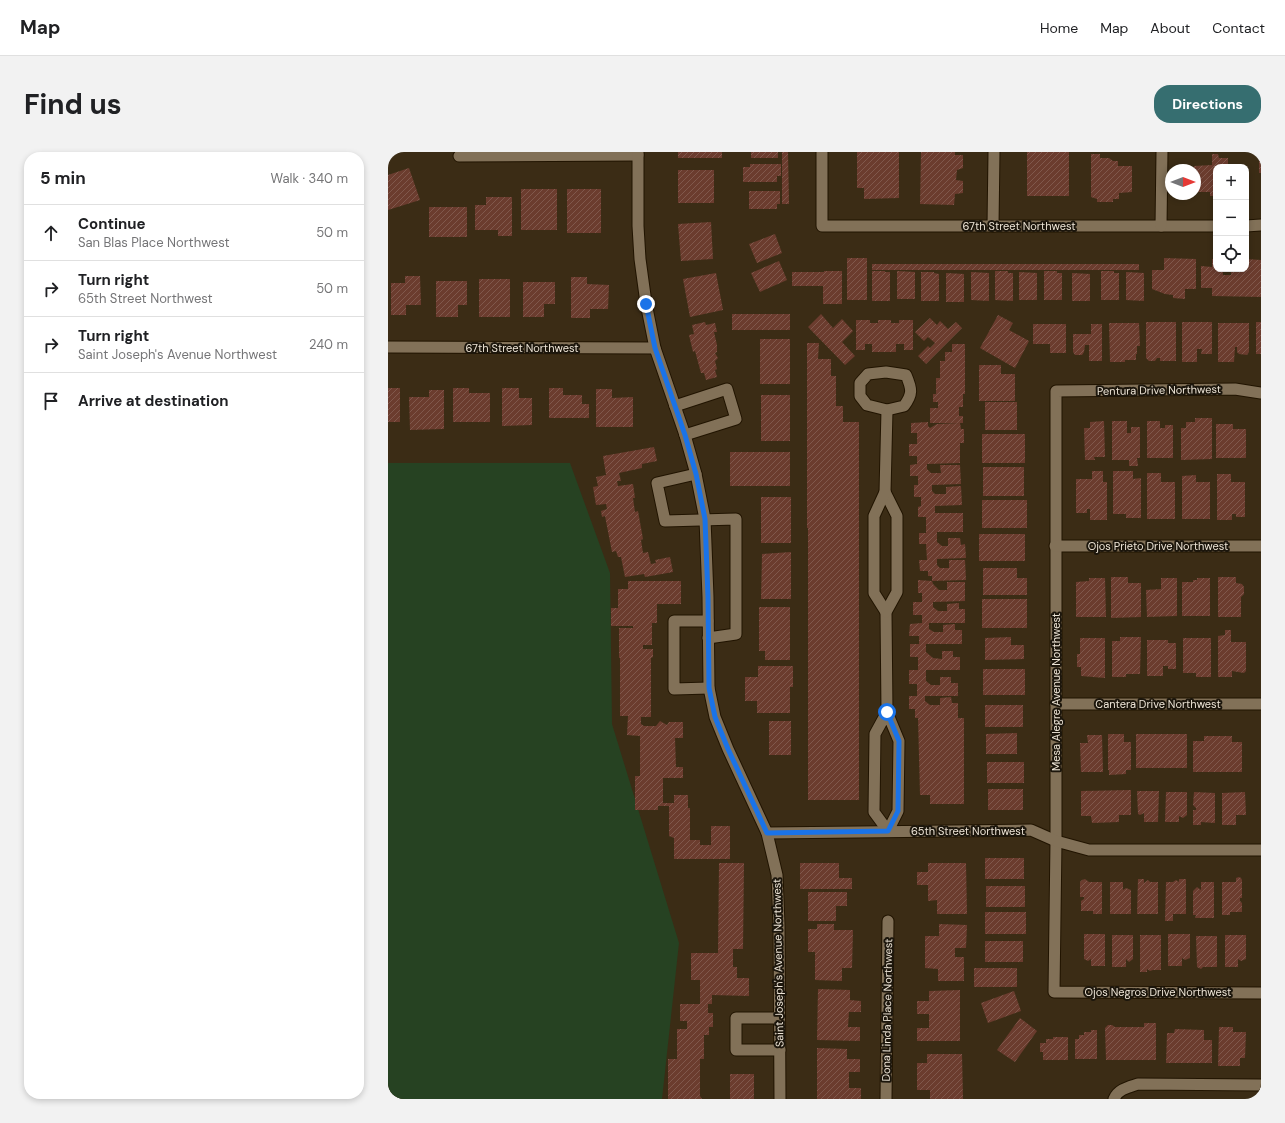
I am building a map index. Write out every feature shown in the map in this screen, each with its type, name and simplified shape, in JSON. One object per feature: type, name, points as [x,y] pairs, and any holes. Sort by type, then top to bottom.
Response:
[{"type":"street","name":"67th Street Northwest","points":[[822,152],[822,226],[1213,226]]},
{"type":"street","points":[[993,226],[994,152]]},
{"type":"street","points":[[1161,226],[1162,152]]},
{"type":"street","points":[[459,156],[638,154]]},
{"type":"street","name":"Saint Joseph's Avenue Northwest","points":[[638,154],[638,226],[640,259],[646,304],[655,348],[685,435],[696,474],[705,519],[709,688],[715,717],[728,749],[767,833],[777,875],[779,925],[780,1099]]},
{"type":"street","points":[[1249,226],[1261,226]]},
{"type":"street","name":"67th Street Northwest","points":[[388,347],[655,348]]},
{"type":"street","points":[[886,372],[906,375],[911,385],[911,396],[904,406],[887,410],[867,405],[860,396],[860,384],[868,374],[886,372]]},
{"type":"street","name":"Pentura Drive Northwest","points":[[1056,391],[1235,388],[1261,393]]},
{"type":"street","points":[[675,406],[727,389],[736,419],[685,435]]},
{"type":"street","name":"Mesa Alegre Avenue Northwest","points":[[1054,992],[1056,841],[1056,391]]},
{"type":"street","points":[[886,612],[874,593],[874,516],[885,492],[887,410]]},
{"type":"street","points":[[696,474],[657,483],[665,521],[736,519],[736,634],[708,638]]},
{"type":"street","points":[[885,492],[897,516],[897,592],[886,612],[887,712],[899,741],[898,811],[888,831],[874,812],[875,734],[887,712]]},
{"type":"street","name":"Ojos Prieto Drive Northwest","points":[[1055,546],[1261,546]]},
{"type":"street","points":[[708,621],[674,621],[674,689],[709,688]]},
{"type":"street","name":"Cantera Drive Northwest","points":[[1056,704],[1261,704]]},
{"type":"street","name":"65th Street Northwest","points":[[767,833],[1031,830],[1056,841],[1089,850],[1261,850]]},
{"type":"street","name":"Dona Linda Place Northwest","points":[[886,1099],[888,921]]},
{"type":"street","name":"Ojos Negros Drive Northwest","points":[[1054,992],[1261,993]]},
{"type":"street","points":[[779,1018],[736,1018],[736,1050],[780,1050]]},
{"type":"street","points":[[1114,1097],[1124,1088],[1138,1084],[1261,1085]]},
{"type":"green space","points":[[388,463],[570,463],[610,573],[612,724],[679,943],[662,1099],[388,1099]]},
{"type":"building","points":[[678,152],[722,152],[722,158],[678,158]]},
{"type":"building","points":[[751,152],[778,152],[778,158],[751,158]]},
{"type":"building","points":[[782,152],[788,152],[789,204],[782,204]]},
{"type":"building","points":[[857,152],[899,152],[899,198],[864,199],[864,188],[857,188]]},
{"type":"building","points":[[921,152],[955,152],[955,155],[963,155],[963,168],[957,170],[956,180],[963,181],[963,193],[955,194],[954,205],[920,204]]},
{"type":"building","points":[[1027,152],[1069,152],[1069,196],[1027,196]]},
{"type":"building","points":[[1091,154],[1100,154],[1100,158],[1109,158],[1113,161],[1118,161],[1118,166],[1132,166],[1132,192],[1119,193],[1119,199],[1113,199],[1113,202],[1097,202],[1097,199],[1091,197]]},
{"type":"building","points":[[1212,154],[1218,154],[1219,158],[1228,158],[1228,164],[1213,164],[1213,196],[1210,196],[1210,192],[1201,192],[1201,166],[1212,165]]},
{"type":"building","points":[[1259,154],[1261,154],[1261,173],[1259,173]]},
{"type":"building","points":[[750,164],[781,164],[781,176],[777,176],[777,182],[743,182],[743,167],[750,167]]},
{"type":"building","points":[[409,168],[420,200],[388,210],[388,175]]},
{"type":"building","points":[[678,170],[714,170],[714,203],[678,203]]},
{"type":"building","points":[[521,189],[557,189],[557,230],[521,230]]},
{"type":"building","points":[[567,189],[601,189],[601,233],[567,233]]},
{"type":"building","points":[[749,191],[780,191],[780,204],[777,204],[777,209],[749,209]]},
{"type":"building","points":[[486,197],[512,197],[512,236],[498,236],[498,230],[475,230],[475,205],[486,205]]},
{"type":"building","points":[[429,207],[467,207],[467,237],[429,237]]},
{"type":"building","points":[[711,222],[713,259],[681,261],[678,224]]},
{"type":"building","points":[[775,234],[782,253],[757,263],[749,244]]},
{"type":"building","points":[[847,258],[867,258],[867,300],[847,300]]},
{"type":"building","points":[[1164,258],[1196,259],[1196,289],[1185,289],[1185,299],[1173,298],[1173,295],[1165,294],[1152,289],[1152,270],[1164,270]]},
{"type":"building","points":[[1213,259],[1213,272],[1223,272],[1223,275],[1231,275],[1231,272],[1249,272],[1249,259],[1261,260],[1261,297],[1212,296],[1212,288],[1201,288],[1201,266],[1212,267]]},
{"type":"building","points":[[779,261],[787,280],[760,292],[751,273]]},
{"type":"building","points":[[872,264],[1139,264],[1139,270],[872,270]]},
{"type":"building","points":[[842,271],[842,304],[823,304],[823,286],[792,286],[792,272]]},
{"type":"building","points":[[872,271],[890,272],[890,301],[872,301]]},
{"type":"building","points":[[897,271],[915,272],[915,299],[897,299]]},
{"type":"building","points":[[995,271],[1008,271],[1008,273],[1013,273],[1013,301],[995,300]]},
{"type":"building","points":[[1044,271],[1057,271],[1057,273],[1062,273],[1062,300],[1044,300]]},
{"type":"building","points":[[1101,271],[1114,271],[1114,273],[1119,273],[1119,300],[1101,300]]},
{"type":"building","points":[[921,272],[934,272],[939,274],[939,301],[921,301]]},
{"type":"building","points":[[971,272],[989,273],[989,301],[971,300]]},
{"type":"building","points":[[1019,272],[1037,273],[1037,300],[1019,300]]},
{"type":"building","points":[[1126,272],[1144,273],[1144,301],[1126,300]]},
{"type":"building","points":[[716,273],[723,310],[690,317],[683,279]]},
{"type":"building","points":[[946,273],[964,274],[964,302],[946,302]]},
{"type":"building","points":[[1072,273],[1090,274],[1090,301],[1072,301]]},
{"type":"building","points":[[405,276],[420,276],[421,305],[406,305],[406,315],[391,315],[391,283],[405,283]]},
{"type":"building","points":[[571,277],[587,277],[587,284],[609,285],[608,309],[590,309],[590,318],[571,318]]},
{"type":"building","points":[[479,279],[510,279],[510,317],[479,317]]},
{"type":"building","points":[[436,281],[467,281],[467,305],[458,305],[458,317],[436,317]]},
{"type":"building","points":[[523,282],[555,282],[555,304],[544,304],[544,317],[523,317]]},
{"type":"building","points":[[732,314],[790,314],[790,330],[732,330]]},
{"type":"building","points":[[821,314],[833,328],[842,319],[853,331],[842,342],[855,356],[845,365],[808,327]]},
{"type":"building","points":[[998,315],[1013,323],[1009,330],[1029,341],[1015,368],[980,348]]},
{"type":"building","points":[[930,318],[937,325],[940,321],[948,329],[956,322],[962,328],[926,364],[918,356],[928,346],[930,348],[935,343],[928,337],[924,341],[915,332]]},
{"type":"building","points":[[856,320],[870,320],[870,323],[878,323],[878,320],[891,320],[891,323],[899,323],[899,320],[913,320],[913,350],[904,350],[904,344],[896,344],[896,352],[872,352],[872,344],[865,344],[865,350],[856,350]]},
{"type":"building","points":[[705,322],[706,325],[715,323],[717,332],[714,332],[717,352],[715,353],[718,358],[715,361],[717,377],[706,380],[704,373],[701,373],[695,351],[693,352],[689,335],[694,334],[692,325]]},
{"type":"building","points":[[1146,322],[1176,322],[1176,361],[1160,361],[1160,358],[1157,358],[1155,361],[1149,361],[1146,358]]},
{"type":"building","points":[[1182,322],[1212,322],[1212,354],[1201,354],[1202,349],[1197,349],[1197,362],[1182,362]]},
{"type":"building","points":[[1256,322],[1261,322],[1261,354],[1256,354]]},
{"type":"building","points":[[1109,323],[1139,323],[1140,346],[1137,346],[1136,360],[1110,362]]},
{"type":"building","points":[[1218,323],[1249,323],[1249,352],[1247,355],[1239,354],[1237,352],[1237,347],[1235,347],[1234,362],[1218,362]]},
{"type":"building","points":[[1033,324],[1066,324],[1066,353],[1050,353],[1050,344],[1033,344]]},
{"type":"building","points":[[1091,324],[1102,324],[1102,361],[1089,361],[1089,345],[1085,345],[1082,355],[1075,355],[1073,352],[1073,334],[1091,334]]},
{"type":"building","points":[[760,339],[790,339],[790,384],[760,384]]},
{"type":"building","points":[[807,343],[819,343],[818,359],[831,359],[831,376],[836,376],[836,406],[843,406],[843,422],[859,422],[859,800],[808,800]]},
{"type":"building","points":[[952,344],[965,344],[965,394],[963,394],[963,407],[959,407],[959,416],[963,416],[963,423],[930,423],[930,408],[938,408],[938,402],[933,402],[933,394],[936,394],[936,378],[940,378],[940,361],[945,361],[945,352],[952,352]]},
{"type":"building","points":[[979,365],[1001,365],[1001,374],[1015,374],[1015,401],[979,401]]},
{"type":"building","points":[[388,388],[400,388],[400,422],[388,422]]},
{"type":"building","points":[[453,388],[469,388],[469,393],[490,393],[490,422],[453,422]]},
{"type":"building","points":[[502,388],[519,388],[519,398],[532,398],[532,425],[502,426]]},
{"type":"building","points":[[549,388],[563,388],[563,395],[582,395],[582,404],[589,404],[589,418],[549,418]]},
{"type":"building","points":[[596,389],[612,389],[612,398],[633,397],[633,427],[596,427]]},
{"type":"building","points":[[429,390],[444,390],[444,429],[410,430],[409,397],[429,397]]},
{"type":"building","points":[[761,395],[790,395],[790,441],[761,441]]},
{"type":"building","points":[[985,402],[1017,402],[1017,430],[985,430]]},
{"type":"building","points":[[1195,418],[1212,418],[1212,459],[1181,460],[1181,428],[1186,428],[1186,422],[1195,422]]},
{"type":"building","points":[[1104,421],[1105,457],[1094,457],[1095,460],[1085,460],[1084,428],[1090,428],[1090,422]]},
{"type":"building","points":[[1112,421],[1127,421],[1127,433],[1131,433],[1131,427],[1140,427],[1140,458],[1137,458],[1138,466],[1129,466],[1129,460],[1112,460]]},
{"type":"building","points":[[1147,421],[1160,421],[1160,428],[1165,428],[1165,425],[1173,425],[1173,458],[1147,458]]},
{"type":"building","points":[[928,422],[928,426],[930,428],[937,424],[960,423],[961,429],[964,429],[964,443],[960,443],[960,463],[927,464],[927,469],[931,473],[941,473],[940,465],[960,465],[961,484],[932,485],[932,491],[935,494],[946,494],[946,487],[961,486],[962,505],[935,506],[935,513],[963,513],[963,532],[937,532],[937,542],[942,546],[948,546],[948,538],[960,538],[961,545],[965,544],[966,558],[937,559],[937,565],[940,568],[949,568],[949,560],[965,560],[966,580],[932,581],[932,576],[928,576],[928,571],[920,571],[919,560],[927,560],[926,544],[919,544],[919,533],[926,533],[926,517],[918,517],[918,507],[921,506],[921,497],[914,497],[914,485],[918,485],[918,476],[910,476],[910,465],[917,464],[917,456],[909,456],[909,444],[917,444],[917,433],[911,433],[911,423]]},
{"type":"building","points":[[1216,424],[1233,424],[1233,429],[1246,429],[1246,458],[1216,458]]},
{"type":"building","points":[[982,434],[1025,434],[1025,463],[982,463]]},
{"type":"building","points":[[654,447],[657,461],[642,464],[642,468],[619,473],[621,481],[617,481],[618,486],[633,484],[635,512],[638,511],[643,539],[641,540],[643,553],[648,552],[651,564],[656,563],[655,560],[670,557],[673,572],[645,577],[644,574],[625,577],[621,557],[618,557],[616,551],[612,552],[605,516],[602,517],[601,511],[607,509],[606,504],[596,505],[593,487],[598,486],[596,477],[606,475],[603,456]]},
{"type":"building","points":[[730,452],[790,452],[790,486],[730,486]]},
{"type":"building","points":[[983,467],[1024,467],[1024,496],[983,496]]},
{"type":"building","points":[[1092,471],[1103,471],[1103,482],[1107,482],[1107,520],[1090,520],[1090,509],[1087,509],[1087,513],[1076,513],[1076,479],[1092,479]]},
{"type":"building","points":[[1113,471],[1133,471],[1133,479],[1141,478],[1141,518],[1126,518],[1126,514],[1113,514]]},
{"type":"building","points":[[1147,473],[1161,473],[1161,482],[1175,482],[1175,519],[1147,519]]},
{"type":"building","points":[[1217,474],[1231,474],[1231,482],[1245,482],[1245,517],[1236,517],[1236,514],[1232,514],[1232,520],[1217,520]]},
{"type":"building","points":[[1196,475],[1196,482],[1210,482],[1210,519],[1182,519],[1182,476]]},
{"type":"building","points":[[761,497],[791,497],[791,543],[761,543]]},
{"type":"building","points":[[982,500],[1027,500],[1027,528],[982,528]]},
{"type":"building","points":[[979,534],[1025,534],[1025,561],[979,561]]},
{"type":"building","points":[[791,552],[791,599],[761,599],[762,554]]},
{"type":"building","points":[[983,568],[1017,568],[1017,578],[1027,578],[1027,595],[983,595]]},
{"type":"building","points":[[1111,577],[1128,577],[1128,583],[1141,583],[1141,617],[1111,618]]},
{"type":"building","points":[[1218,577],[1236,577],[1236,583],[1242,584],[1244,587],[1244,594],[1241,597],[1241,617],[1218,617]]},
{"type":"building","points":[[1089,578],[1105,578],[1106,617],[1076,617],[1076,582],[1089,581]]},
{"type":"building","points":[[1161,578],[1177,578],[1177,616],[1147,617],[1146,590],[1161,589]]},
{"type":"building","points":[[1197,578],[1210,578],[1210,616],[1182,616],[1182,582],[1193,582],[1193,580],[1197,580]]},
{"type":"building","points":[[918,580],[932,581],[939,590],[947,590],[947,582],[965,582],[965,601],[933,602],[933,607],[938,611],[947,611],[947,604],[959,603],[959,609],[965,609],[965,623],[929,623],[929,629],[934,632],[943,632],[943,625],[955,624],[955,630],[962,630],[962,644],[926,644],[926,652],[933,658],[942,659],[942,651],[953,651],[953,657],[960,657],[960,670],[926,670],[926,681],[931,685],[940,685],[940,677],[951,677],[951,683],[958,683],[958,696],[925,696],[925,701],[930,705],[940,705],[940,698],[951,697],[952,703],[958,703],[958,718],[964,718],[964,804],[930,804],[930,795],[920,795],[918,718],[915,718],[915,709],[909,709],[909,696],[917,696],[917,684],[909,684],[909,670],[918,670],[918,657],[910,657],[910,644],[919,644],[919,636],[909,636],[910,624],[922,623],[922,615],[913,615],[913,602],[922,602],[922,593],[918,593]]},
{"type":"building","points":[[628,581],[681,581],[681,604],[657,604],[657,623],[652,623],[652,645],[643,645],[643,649],[653,649],[653,657],[651,658],[651,717],[641,717],[641,724],[644,726],[656,726],[660,721],[667,725],[669,722],[683,722],[683,738],[675,738],[676,767],[683,767],[683,778],[663,778],[663,803],[674,803],[674,795],[688,795],[688,808],[690,808],[690,840],[700,840],[700,845],[711,845],[711,826],[730,826],[730,859],[674,859],[674,838],[669,836],[669,806],[658,806],[658,810],[635,810],[635,776],[640,776],[640,736],[627,735],[628,716],[620,716],[619,658],[619,628],[633,628],[633,626],[611,626],[611,608],[618,608],[618,589],[628,589]]},
{"type":"building","points":[[982,599],[1027,599],[1027,628],[982,628]]},
{"type":"building","points":[[759,607],[790,607],[790,660],[765,660],[765,651],[759,651]]},
{"type":"building","points":[[1225,630],[1231,630],[1231,642],[1246,642],[1246,671],[1244,673],[1232,671],[1232,677],[1218,677],[1218,636],[1225,635]]},
{"type":"building","points":[[1011,637],[1011,645],[1024,645],[1024,659],[985,660],[985,638]]},
{"type":"building","points":[[1120,637],[1141,637],[1140,674],[1126,674],[1126,677],[1112,677],[1112,641],[1120,641]]},
{"type":"building","points":[[1080,638],[1105,638],[1105,678],[1081,676],[1081,667],[1077,667],[1077,654],[1080,654]]},
{"type":"building","points":[[1183,638],[1211,638],[1211,677],[1196,677],[1196,673],[1183,673]]},
{"type":"building","points":[[1147,640],[1168,640],[1168,643],[1176,643],[1176,669],[1168,669],[1168,666],[1163,666],[1163,676],[1147,676]]},
{"type":"building","points":[[758,666],[793,666],[793,687],[790,687],[790,713],[757,713],[757,701],[745,701],[745,677],[758,677]]},
{"type":"building","points":[[983,669],[1025,669],[1025,695],[983,695]]},
{"type":"building","points":[[985,705],[1023,705],[1023,727],[985,727]]},
{"type":"building","points":[[769,721],[791,721],[791,755],[769,755]]},
{"type":"building","points":[[1017,733],[1017,754],[986,754],[986,734]]},
{"type":"building","points":[[1108,734],[1124,734],[1124,742],[1131,742],[1131,770],[1126,770],[1126,774],[1109,775]]},
{"type":"building","points":[[1136,734],[1187,734],[1187,768],[1136,768]]},
{"type":"building","points":[[1087,735],[1102,735],[1103,772],[1081,772],[1080,743],[1088,743]]},
{"type":"building","points":[[1204,736],[1232,736],[1232,742],[1242,742],[1242,772],[1193,772],[1193,741],[1204,741]]},
{"type":"building","points":[[987,762],[1024,762],[1024,783],[987,783]]},
{"type":"building","points":[[988,789],[1023,789],[1023,810],[988,810]]},
{"type":"building","points":[[1131,790],[1131,815],[1119,815],[1119,822],[1092,823],[1091,816],[1081,816],[1081,791]]},
{"type":"building","points":[[1137,791],[1159,791],[1158,822],[1144,822],[1144,813],[1140,815],[1138,814]]},
{"type":"building","points":[[1166,792],[1187,792],[1187,815],[1183,818],[1179,816],[1179,822],[1165,822]]},
{"type":"building","points":[[1194,792],[1215,793],[1215,823],[1201,822],[1201,825],[1193,825],[1193,810],[1196,810],[1193,805]]},
{"type":"building","points":[[1245,792],[1246,815],[1236,815],[1236,825],[1222,825],[1222,793]]},
{"type":"building","points":[[985,858],[1024,858],[1024,879],[985,879]]},
{"type":"building","points":[[719,863],[744,863],[743,949],[733,949],[733,967],[737,967],[737,978],[749,978],[749,996],[712,995],[712,1004],[708,1004],[708,1013],[713,1013],[713,1027],[709,1027],[709,1035],[704,1035],[704,1059],[700,1059],[700,1096],[702,1099],[668,1099],[668,1059],[677,1059],[677,1029],[687,1029],[687,1021],[680,1021],[680,1004],[700,1004],[700,980],[691,980],[691,953],[718,953]]},
{"type":"building","points":[[800,863],[839,863],[839,878],[852,878],[852,889],[800,889]]},
{"type":"building","points":[[928,863],[966,863],[967,914],[937,914],[937,900],[928,901],[928,885],[917,885],[917,872],[928,872]]},
{"type":"building","points":[[1239,877],[1242,880],[1242,898],[1240,898],[1240,901],[1242,903],[1242,912],[1230,912],[1230,915],[1222,915],[1222,882],[1236,882],[1236,878]]},
{"type":"building","points":[[1085,879],[1089,882],[1102,882],[1102,914],[1093,914],[1093,911],[1081,911],[1081,901],[1084,897],[1080,897],[1080,882]]},
{"type":"building","points":[[1138,879],[1144,879],[1144,883],[1148,880],[1150,882],[1158,882],[1158,914],[1137,914]]},
{"type":"building","points":[[1179,879],[1186,879],[1186,914],[1173,914],[1173,921],[1165,921],[1166,882],[1173,882],[1176,880],[1179,882]]},
{"type":"building","points":[[1110,882],[1123,882],[1123,890],[1126,888],[1131,890],[1131,914],[1110,914]]},
{"type":"building","points":[[1201,882],[1214,882],[1214,918],[1195,918],[1196,915],[1193,915],[1193,891],[1197,887],[1201,890]]},
{"type":"building","points":[[986,886],[1025,886],[1025,907],[986,907]]},
{"type":"building","points":[[808,892],[847,892],[847,906],[836,906],[836,921],[808,921]]},
{"type":"building","points":[[985,912],[1026,912],[1026,934],[985,934]]},
{"type":"building","points":[[817,924],[834,924],[834,930],[853,930],[852,968],[842,968],[842,981],[815,980],[815,952],[808,952],[808,929],[817,929]]},
{"type":"building","points":[[939,924],[967,925],[966,948],[955,948],[955,957],[964,957],[964,981],[938,981],[938,969],[925,968],[925,936],[939,936]]},
{"type":"building","points":[[1084,934],[1105,934],[1105,966],[1091,966],[1091,959],[1088,961],[1084,959]]},
{"type":"building","points":[[1168,934],[1190,934],[1190,958],[1185,960],[1182,958],[1182,966],[1168,966]]},
{"type":"building","points":[[1112,935],[1133,935],[1133,959],[1129,962],[1126,959],[1126,967],[1112,967]]},
{"type":"building","points":[[1140,935],[1161,935],[1161,970],[1150,971],[1147,969],[1147,972],[1140,972]]},
{"type":"building","points":[[1225,935],[1246,935],[1246,959],[1241,961],[1238,959],[1238,967],[1225,967]]},
{"type":"building","points":[[1196,936],[1217,936],[1217,967],[1203,967],[1201,969],[1197,967]]},
{"type":"building","points":[[985,941],[1023,941],[1023,962],[985,962]]},
{"type":"building","points":[[974,968],[1017,968],[1017,987],[974,987]]},
{"type":"building","points":[[818,989],[850,990],[850,1000],[861,1001],[861,1012],[849,1012],[848,1027],[860,1027],[860,1041],[817,1040]]},
{"type":"building","points":[[960,990],[960,1041],[917,1041],[917,1028],[929,1028],[929,1014],[917,1014],[917,1001],[929,1001],[929,991]]},
{"type":"building","points":[[1014,991],[1021,1011],[988,1023],[981,1003]]},
{"type":"building","points":[[1020,1018],[1037,1031],[1015,1062],[997,1050]]},
{"type":"building","points":[[1144,1023],[1156,1023],[1156,1060],[1106,1060],[1105,1028],[1108,1025],[1115,1027],[1144,1027]]},
{"type":"building","points":[[1219,1027],[1233,1027],[1233,1032],[1246,1032],[1245,1058],[1240,1058],[1240,1066],[1218,1066]]},
{"type":"building","points":[[1175,1029],[1204,1030],[1204,1040],[1212,1040],[1212,1063],[1166,1063],[1167,1033],[1174,1033]]},
{"type":"building","points":[[1091,1030],[1097,1030],[1097,1059],[1075,1059],[1075,1039],[1079,1039],[1079,1035],[1084,1035],[1084,1032],[1091,1032]]},
{"type":"building","points":[[1053,1037],[1068,1037],[1068,1060],[1043,1060],[1043,1052],[1040,1052],[1040,1043],[1046,1043],[1046,1039],[1053,1039]]},
{"type":"building","points":[[817,1048],[847,1049],[847,1059],[860,1059],[860,1072],[849,1072],[849,1088],[861,1088],[861,1099],[817,1099]]},
{"type":"building","points":[[927,1054],[962,1054],[963,1099],[930,1099],[930,1090],[917,1090],[917,1063],[927,1063]]},
{"type":"building","points":[[730,1074],[754,1074],[754,1099],[730,1099]]},
{"type":"route","points":[[646,304],[655,348],[685,435],[696,474],[705,519],[709,688],[715,717],[728,749],[767,833],[888,831],[898,811],[899,741],[887,712]]}]
